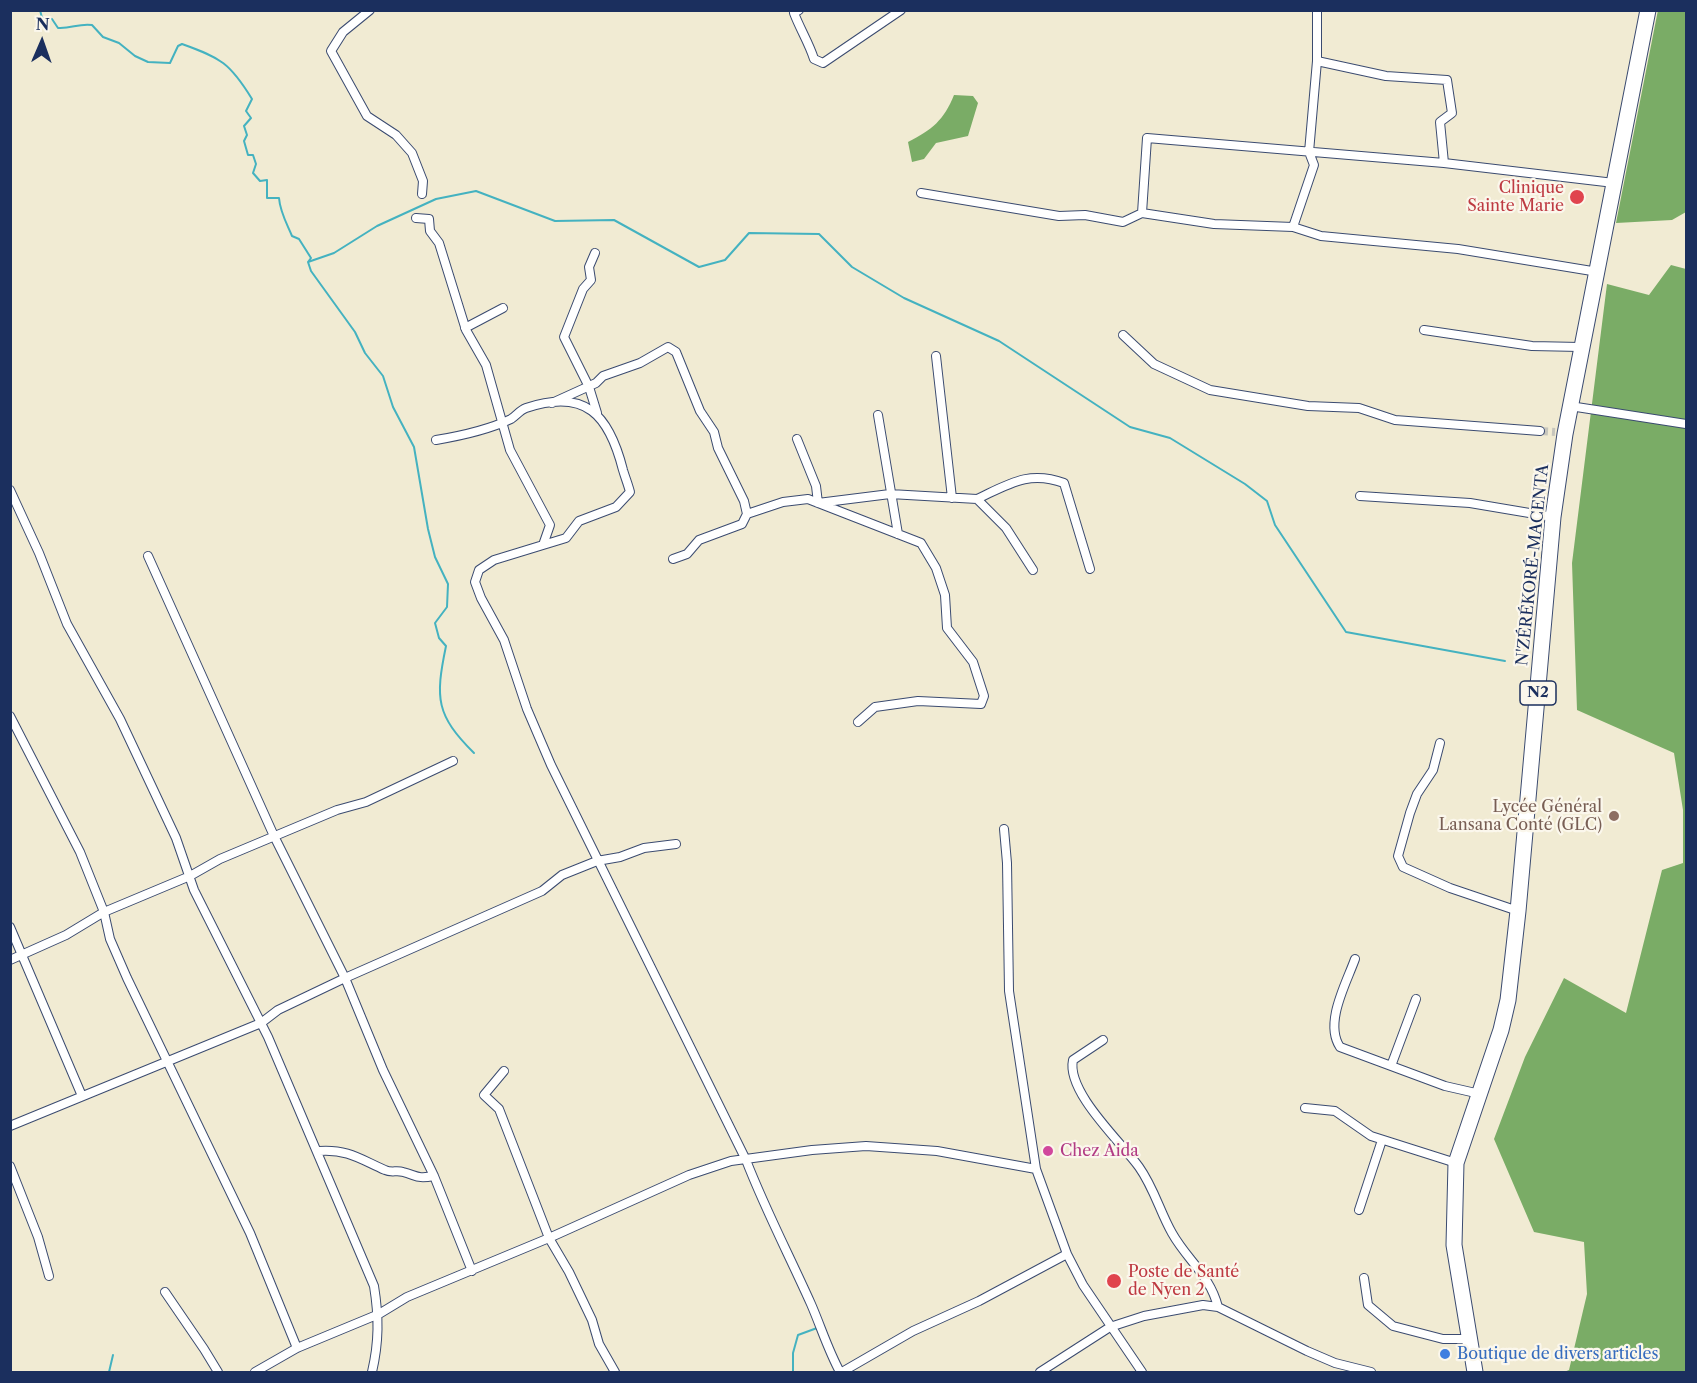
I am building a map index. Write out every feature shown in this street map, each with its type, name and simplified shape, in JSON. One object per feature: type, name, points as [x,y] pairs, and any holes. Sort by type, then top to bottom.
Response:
[{"type":"highway","name":"N'ZÉRÉKORÉ-MACENTA","points":[[1475,1372],[1454,1245],[1456,1163],[1480,1094],[1508,1000],[1518,911],[1560,433],[1570,406],[1580,347],[1598,272],[1648,10]]},
{"type":"street","points":[[370,10],[343,32],[331,51],[367,116],[396,135],[412,153],[423,181],[422,194]]},
{"type":"street","points":[[799,10],[794,13],[799,27],[808,39],[814,59],[823,63],[901,10]]},
{"type":"street","points":[[1293,227],[1314,165],[1309,152],[1317,61],[1317,10]]},
{"type":"street","points":[[1317,61],[1386,76],[1447,80],[1452,113],[1440,122],[1444,163]]},
{"type":"street","points":[[1142,213],[1147,138],[1444,163],[1614,183]]},
{"type":"street","points":[[921,193],[1059,216],[1085,215],[1123,222],[1142,213],[1214,224],[1293,227],[1321,236],[1458,249],[1598,272]]},
{"type":"street","points":[[416,218],[429,219],[430,231],[439,243],[465,328],[486,365],[510,450],[550,525],[543,545]]},
{"type":"street","points":[[595,253],[589,267],[591,280],[583,289],[564,337],[589,387],[597,412],[618,446],[630,492],[616,507],[579,521],[566,538],[494,560],[479,570],[475,582],[480,598],[504,640],[527,709],[597,861],[642,946],[746,1160],[763,1204],[811,1304],[827,1347],[841,1372],[914,1331],[979,1301],[1067,1254]]},
{"type":"street","points":[[465,328],[503,308]]},
{"type":"street","points":[[1424,330],[1532,346],[1580,347]]},
{"type":"street","points":[[1124,335],[1154,364],[1210,390],[1308,406],[1359,408],[1395,420],[1540,431]]},
{"type":"street","points":[[552,403],[589,387],[603,376],[640,363],[669,347],[676,352],[700,411],[714,432],[718,448],[744,501],[747,514],[742,524],[699,540],[687,554],[673,559]]},
{"type":"street","points":[[936,356],[952,498]]},
{"type":"street","points":[[436,440],[460,436],[502,422],[524,409],[552,403],[578,402],[597,412]]},
{"type":"street","points":[[1570,406],[1686,424]]},
{"type":"street","points":[[878,415],[898,534]]},
{"type":"street","points":[[797,439],[816,486],[818,503]]},
{"type":"street","points":[[818,503],[890,494],[976,499],[1025,478],[1047,477],[1064,483],[1090,569]]},
{"type":"street","points":[[10,490],[39,553],[67,624],[120,719],[176,838],[194,890],[261,1023],[293,1099],[319,1151],[374,1286],[379,1314],[378,1339],[372,1372]]},
{"type":"street","points":[[1360,496],[1470,503],[1553,517]]},
{"type":"street","points":[[747,514],[783,502],[808,499],[921,543],[936,568],[945,595],[947,628],[973,662],[984,696],[981,704],[918,701],[875,707],[858,722]]},
{"type":"street","points":[[976,499],[1006,528],[1033,570]]},
{"type":"street","points":[[148,556],[274,836],[345,978],[384,1070],[434,1176],[472,1271]]},
{"type":"street","points":[[10,716],[80,852],[104,912],[110,939],[166,1061],[200,1125],[250,1233],[297,1348]]},
{"type":"street","points":[[1440,743],[1433,770],[1417,794],[1410,813],[1398,856],[1403,867],[1450,888],[1518,911]]},
{"type":"street","points":[[10,960],[24,955],[104,912],[190,876],[220,859],[337,810],[366,802],[453,761]]},
{"type":"street","points":[[1004,829],[1007,863],[1009,991],[1036,1169],[1067,1254],[1110,1327],[1142,1372]]},
{"type":"street","points":[[10,1126],[261,1023],[278,1010],[345,978],[534,894],[562,875],[597,861],[620,857],[644,848],[676,844]]},
{"type":"street","points":[[10,927],[24,955],[82,1095]]},
{"type":"street","points":[[1355,958],[1333,1025],[1334,1038],[1340,1047],[1445,1086],[1480,1094]]},
{"type":"street","points":[[1391,1066],[1416,999]]},
{"type":"street","points":[[1103,1040],[1073,1060],[1072,1072],[1104,1128],[1137,1164],[1155,1191],[1170,1230],[1214,1289],[1218,1307]]},
{"type":"street","points":[[504,1071],[484,1095],[499,1109],[549,1238],[569,1272],[592,1320],[598,1344],[615,1372]]},
{"type":"street","points":[[1305,1108],[1335,1111],[1371,1136],[1456,1163]]},
{"type":"street","points":[[1359,1210],[1382,1140]]},
{"type":"street","points":[[255,1372],[297,1348],[379,1314],[407,1297],[549,1238],[689,1175],[746,1160],[812,1150],[866,1146],[945,1152],[1036,1169]]},
{"type":"street","points":[[319,1151],[338,1150],[362,1158],[388,1172],[402,1172],[417,1179],[434,1176]]},
{"type":"street","points":[[10,1166],[38,1237],[49,1276]]},
{"type":"street","points":[[1364,1278],[1368,1305],[1393,1326],[1443,1339],[1470,1339]]},
{"type":"street","points":[[165,1292],[218,1372]]},
{"type":"street","points":[[1040,1372],[1110,1327],[1156,1314],[1203,1305],[1218,1307],[1326,1359],[1371,1372]]},
{"type":"green space","points":[[1658,10],[1686,11],[1686,212],[1672,220],[1616,223]]},
{"type":"green space","points":[[954,95],[973,96],[978,103],[968,136],[936,143],[924,159],[912,162],[908,142],[924,133],[941,118]]},
{"type":"green space","points":[[1671,265],[1686,269],[1686,1372],[1564,1372],[1569,1370],[1587,1294],[1584,1242],[1534,1232],[1494,1139],[1525,1057],[1564,978],[1626,1013],[1662,870],[1683,863],[1683,810],[1674,753],[1577,710],[1572,563],[1607,284],[1649,295]]},
{"type":"waterway","points":[[40,10],[42,18],[52,19],[58,28],[92,25],[103,37],[119,43],[135,56],[148,62],[170,63],[178,46],[182,44],[206,53],[230,69],[252,99],[246,111],[251,118],[244,126],[247,135],[244,141],[248,155],[253,155],[256,164],[253,173],[260,181],[267,180],[267,198],[279,198],[282,213],[292,236],[299,239],[311,258],[308,262],[311,271],[355,332],[365,353],[383,376],[393,407],[414,447],[428,529],[435,557],[448,584],[447,607],[435,623],[439,638],[446,646],[440,680],[442,705],[452,728],[474,753]]},
{"type":"waterway","points":[[308,262],[334,253],[377,226],[436,199],[476,191],[555,221],[614,220],[699,267],[725,260],[749,233],[819,234],[852,267],[904,298],[999,341],[1130,427],[1170,438],[1245,484],[1267,501],[1275,525],[1346,632],[1505,661]]},
{"type":"waterway","points":[[793,1372],[793,1353],[798,1335],[817,1328]]},
{"type":"waterway","points":[[109,1372],[113,1355]]},
{"type":"tunnel","points":[[1540,431],[1555,432]]},
{"type":"place","name":"Clinique Sainte Marie","points":[[1577,197]]},
{"type":"place","name":"Lycée Général Lansana Conté (GLC)","points":[[1614,816]]},
{"type":"place","name":"Chez Aida","points":[[1048,1151]]},
{"type":"place","name":"Poste de Santé de Nyen 2","points":[[1114,1281]]},
{"type":"place","name":"Boutique de divers articles","points":[[1445,1354]]}]
